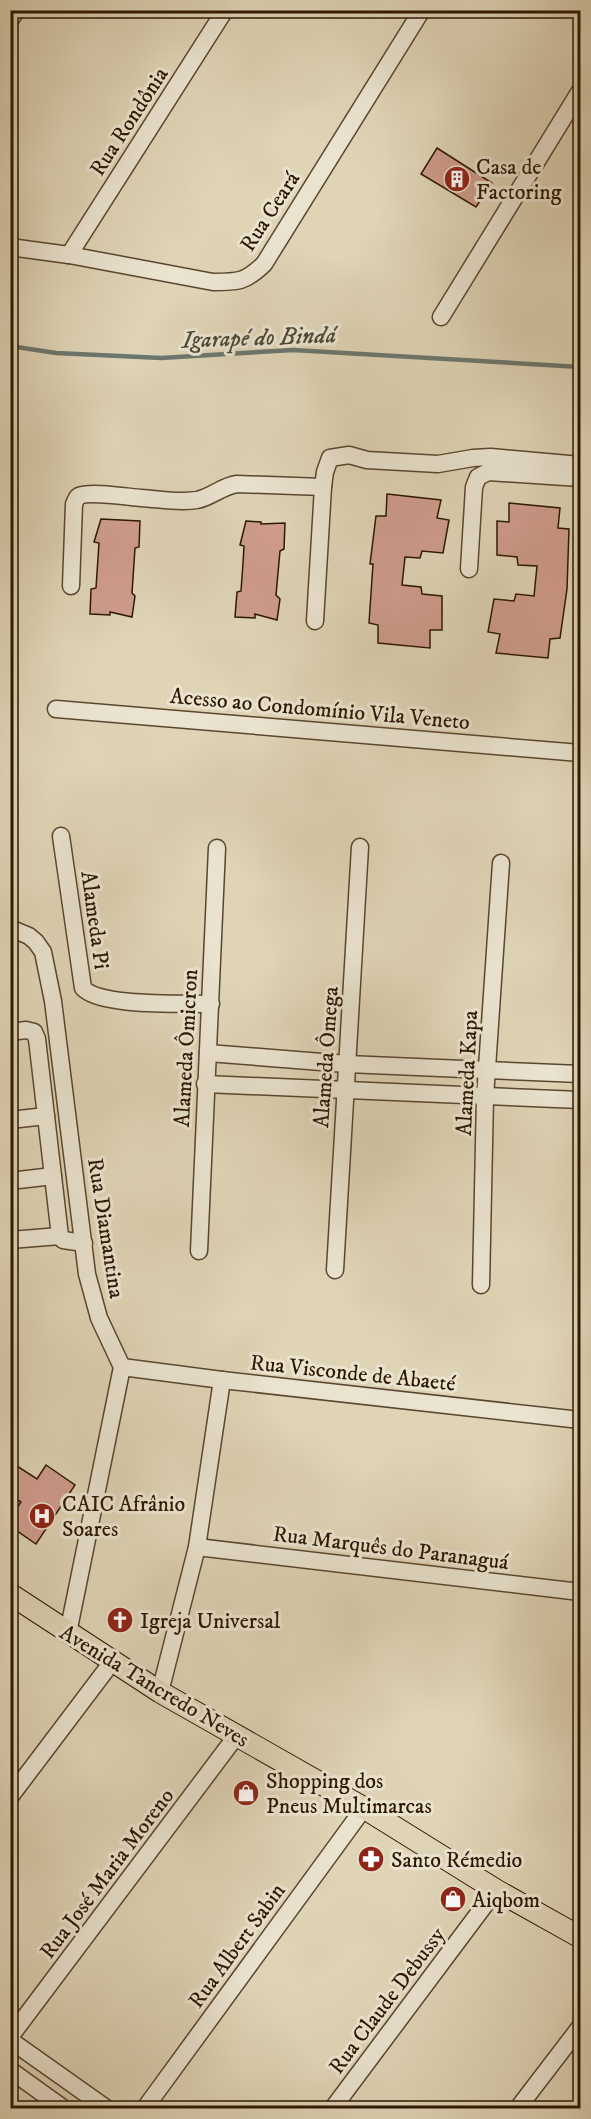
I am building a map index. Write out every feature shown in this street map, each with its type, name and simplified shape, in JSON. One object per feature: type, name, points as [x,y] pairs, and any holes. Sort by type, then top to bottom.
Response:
[{"type":"main road","name":"Avenida Tancredo Neves","points":[[10,1594],[160,1692],[364,1808],[496,1890],[580,1937]]},
{"type":"street","points":[[10,20],[17,10]]},
{"type":"street","name":"Rua Rondônia","points":[[69,255],[225,10]]},
{"type":"street","name":"Rua Ceará","points":[[69,255],[213,282],[234,282],[250,278],[264,264],[422,10]]},
{"type":"street","points":[[441,317],[580,91]]},
{"type":"street","points":[[10,247],[69,255]]},
{"type":"street","points":[[315,621],[323,487],[330,458],[349,455],[367,460],[438,464],[491,457],[580,465]]},
{"type":"street","points":[[469,568],[474,487],[478,477],[488,472],[580,478]]},
{"type":"street","points":[[71,586],[74,504],[81,495],[104,494],[177,501],[198,500],[215,494],[224,487],[237,484],[323,487]]},
{"type":"street","name":"Acesso ao Condomínio Vila Veneto","points":[[56,709],[580,753]]},
{"type":"street","name":"Alameda Pi","points":[[61,836],[83,988],[109,1000],[211,1005]]},
{"type":"street","name":"Alameda Ômega","points":[[335,1270],[360,847]]},
{"type":"street","name":"Alameda Ômicron","points":[[199,1251],[217,848]]},
{"type":"street","name":"Alameda Kapa","points":[[480,1284],[485,1097],[501,863]]},
{"type":"street","name":"Rua Diamantina","points":[[10,928],[29,936],[43,952],[53,1001],[87,1274],[99,1318],[122,1367]]},
{"type":"street","points":[[10,1032],[26,1030],[33,1032],[37,1039],[60,1236],[63,1240],[84,1243]]},
{"type":"street","points":[[208,1053],[347,1064],[580,1074]]},
{"type":"street","points":[[205,1084],[580,1100]]},
{"type":"street","points":[[10,1120],[46,1116]]},
{"type":"street","points":[[10,1181],[53,1176]]},
{"type":"street","points":[[10,1240],[60,1236]]},
{"type":"street","points":[[68,1633],[122,1367]]},
{"type":"street","name":"Rua Visconde de Abaeté","points":[[122,1367],[580,1420]]},
{"type":"street","points":[[160,1692],[197,1547],[222,1380]]},
{"type":"street","name":"Rua Marquês do Paranaguá","points":[[197,1547],[580,1592]]},
{"type":"street","points":[[10,1797],[112,1662]]},
{"type":"street","name":"Rua José Maria Moreno","points":[[10,2039],[237,1735]]},
{"type":"street","name":"Rua Albert Sabin","points":[[145,2109],[364,1808]]},
{"type":"street","name":"Rua Claude Debussy","points":[[333,2109],[496,1890]]},
{"type":"street","points":[[518,2109],[580,2027]]},
{"type":"street","points":[[10,2039],[106,2109]]},
{"type":"street","points":[[10,2070],[63,2109]]},
{"type":"building","name":"Casa de Factoring","points":[[437,148],[492,183],[476,207],[421,174]]},
{"type":"building","points":[[387,494],[441,500],[437,518],[449,520],[443,553],[422,551],[420,558],[405,557],[402,585],[421,587],[422,594],[442,596],[442,630],[430,630],[430,648],[378,643],[378,625],[369,623],[373,564],[370,564],[376,516],[386,516]]},
{"type":"building","points":[[509,503],[560,508],[558,528],[569,529],[567,589],[560,638],[550,639],[548,658],[496,653],[500,634],[488,632],[494,599],[514,601],[516,594],[534,596],[537,566],[518,565],[517,557],[497,555],[497,521],[509,522]]},
{"type":"building","points":[[101,519],[140,521],[139,547],[135,548],[132,593],[135,596],[132,617],[110,612],[110,615],[90,614],[91,589],[96,588],[99,543],[94,542]]},
{"type":"building","points":[[246,521],[261,522],[261,524],[285,523],[284,549],[280,551],[276,595],[280,599],[277,620],[255,614],[255,618],[235,617],[237,592],[241,591],[243,563],[244,546],[240,545]]},
{"type":"building","points":[[46,1465],[75,1485],[36,1544],[10,1526],[10,1518],[21,1502],[10,1495],[10,1475],[17,1466],[37,1479]]},
{"type":"waterway","name":"Igarapé do Bindá","points":[[10,346],[56,353],[161,358],[293,350],[580,367]]},
{"type":"place","name":"Casa de Factoring","points":[[457,179]]},
{"type":"place","name":"CAIC Afrânio Soares","points":[[42,1516]]},
{"type":"place","name":"Igreja Universal","points":[[120,1620]]},
{"type":"place","name":"Shopping dos Pneus Multimarcas","points":[[246,1793]]},
{"type":"place","name":"Santo Rémedio","points":[[371,1859]]},
{"type":"place","name":"Aiqbom","points":[[453,1899]]}]
